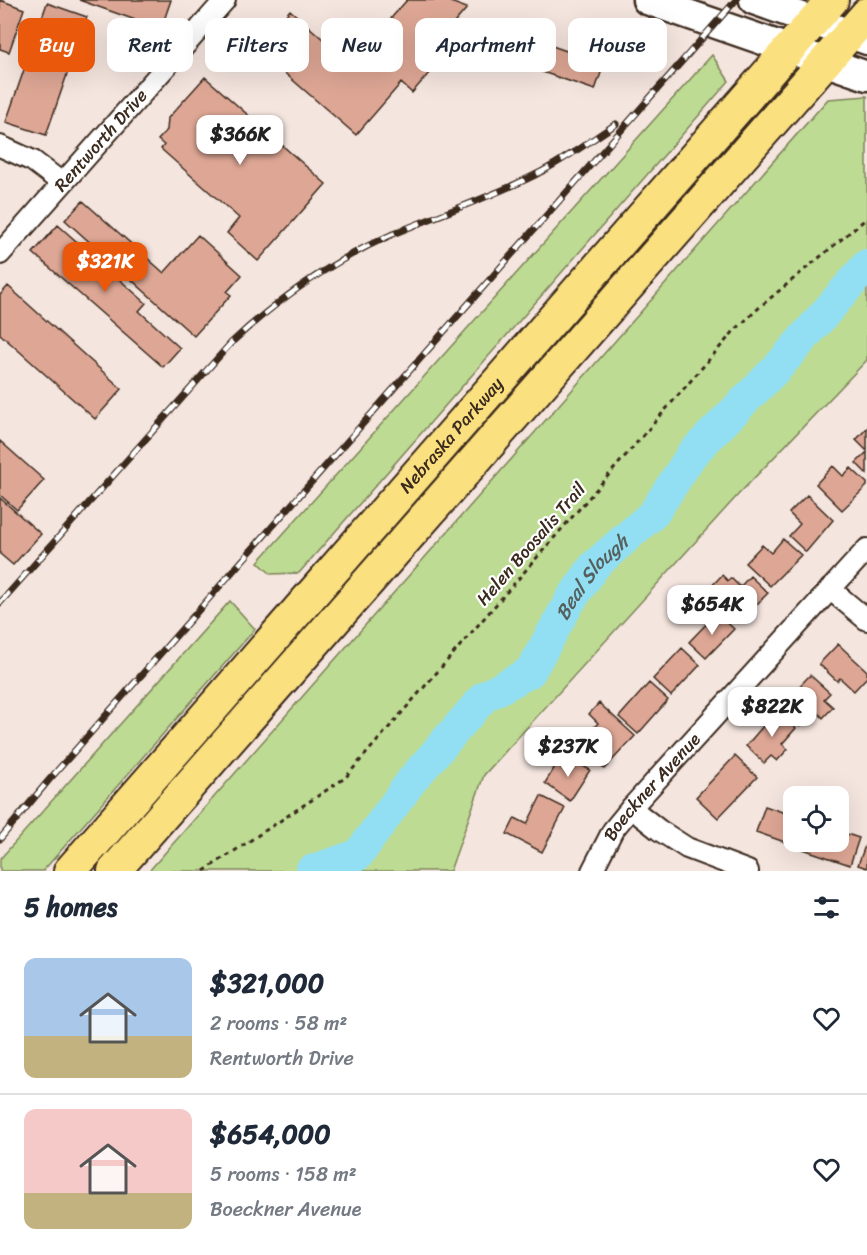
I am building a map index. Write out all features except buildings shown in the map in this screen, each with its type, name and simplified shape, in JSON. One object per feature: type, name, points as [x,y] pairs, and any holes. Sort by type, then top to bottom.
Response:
[{"type":"main road","points":[[647,0],[867,76]]},
{"type":"main road","points":[[753,0],[822,10],[862,29]]},
{"type":"main road","name":"Nebraska Parkway","points":[[70,871],[822,10]]},
{"type":"main road","name":"Nebraska Parkway","points":[[114,871],[826,62],[862,29]]},
{"type":"street","name":"Rentworth Drive","points":[[0,254],[225,0]]},
{"type":"street","points":[[0,146],[33,161],[62,183]]},
{"type":"street","name":"Boeckner Avenue","points":[[592,871],[613,830],[631,808],[867,549]]},
{"type":"street","points":[[831,589],[867,620]]},
{"type":"street","points":[[631,808],[687,848],[748,871]]},
{"type":"path","name":"Helen Boosalis Trail","points":[[204,871],[345,778],[734,331],[867,218]]},
{"type":"green space","points":[[712,55],[729,81],[299,573],[271,574],[258,562]]},
{"type":"green space","points":[[867,96],[867,360],[737,496],[484,775],[450,871],[149,871],[828,99]]},
{"type":"green space","points":[[230,601],[255,629],[43,871],[0,871],[0,859]]},
{"type":"waterway","name":"Beal Slough","points":[[311,871],[358,855],[412,780],[484,697],[530,672],[570,601],[595,565],[654,513],[692,454],[779,366],[867,265]]},
{"type":"railway","points":[[0,839],[49,780],[736,0]]},
{"type":"railway","points":[[0,603],[231,343],[287,296],[328,268],[371,244],[535,175],[616,124]]}]
